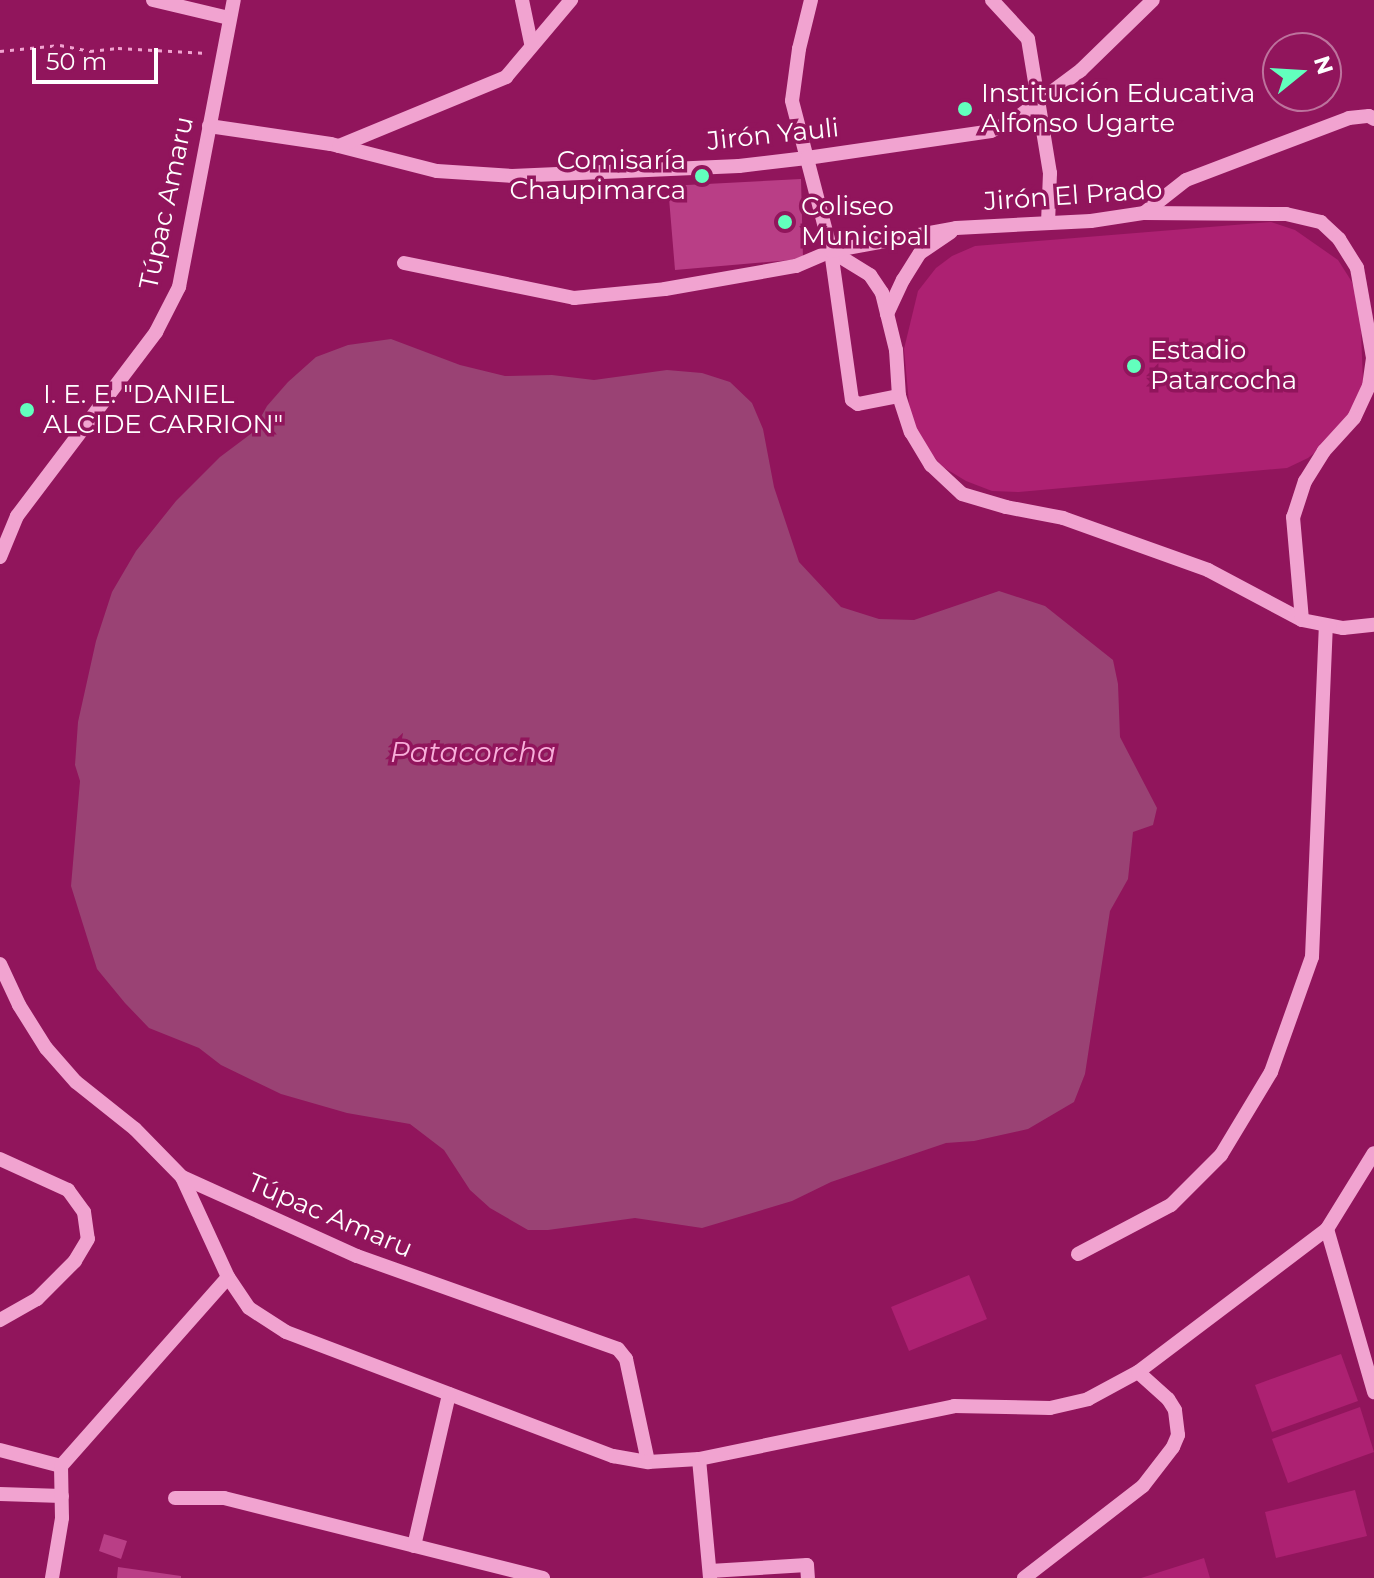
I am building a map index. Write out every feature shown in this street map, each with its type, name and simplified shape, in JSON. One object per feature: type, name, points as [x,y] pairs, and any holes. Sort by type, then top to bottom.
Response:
[{"type":"street","points":[[153,0],[229,18]]},
{"type":"street","name":"Túpac Amaru","points":[[0,557],[17,516],[156,332],[179,287],[234,0]]},
{"type":"street","points":[[522,0],[531,43]]},
{"type":"street","points":[[339,146],[506,77],[531,43],[571,0]]},
{"type":"street","points":[[811,0],[799,49],[792,101],[831,251],[852,400],[858,404],[899,396]]},
{"type":"street","points":[[992,0],[1028,39],[1050,173],[1048,222]]},
{"type":"street","name":"Jirón Yauli","points":[[209,126],[339,146],[437,171],[512,176],[739,166],[807,158],[991,131],[1038,103],[1081,70],[1153,0]]},
{"type":"street","points":[[1144,213],[1186,180],[1349,118],[1374,119]]},
{"type":"street","name":"Jirón El Prado","points":[[404,263],[574,298],[665,289],[796,266],[831,251],[956,228],[1091,221],[1144,213],[1286,214],[1321,222],[1339,239],[1357,268],[1373,340],[1369,386],[1354,418],[1324,451],[1305,481],[1293,517],[1302,620]]},
{"type":"street","points":[[887,314],[920,253],[956,228]]},
{"type":"street","points":[[831,251],[870,275],[882,293],[896,350],[899,396],[911,432],[931,465],[962,494],[1006,507],[1063,518],[1208,570],[1302,620],[1326,626],[1374,625]]},
{"type":"street","points":[[1078,1254],[1171,1205],[1221,1155],[1271,1072],[1312,957],[1326,626]]},
{"type":"street","name":"Túpac Amaru","points":[[0,964],[19,1005],[46,1048],[76,1082],[135,1129],[182,1177],[357,1256],[618,1349],[626,1359],[648,1462]]},
{"type":"street","points":[[182,1177],[228,1277],[249,1308],[286,1332],[613,1456],[648,1462],[699,1459],[954,1406],[1050,1408],[1088,1399],[1138,1372],[1327,1229],[1374,1153]]},
{"type":"street","points":[[0,1159],[68,1190],[84,1212],[88,1239],[75,1261],[37,1299],[0,1320]]},
{"type":"street","points":[[1327,1229],[1374,1392]]},
{"type":"street","points":[[52,1578],[58,1553],[61,1466],[228,1277]]},
{"type":"street","points":[[1024,1578],[1143,1486],[1173,1447],[1178,1435],[1175,1410],[1168,1399],[1138,1372]]},
{"type":"street","points":[[414,1546],[449,1394]]},
{"type":"street","points":[[0,1450],[61,1466]]},
{"type":"street","points":[[699,1459],[710,1574],[807,1565],[808,1578]]},
{"type":"street","points":[[0,1494],[62,1496]]},
{"type":"street","points":[[175,1498],[224,1498],[543,1578]]},
{"type":"path","points":[[0,51],[60,45],[90,51],[184,50],[222,55]]},
{"type":"shaded area","name":"Estadio Patarcocha","points":[[1271,222],[1295,230],[1338,260],[1352,282],[1360,307],[1363,382],[1357,405],[1327,443],[1308,458],[1287,468],[1019,492],[992,491],[966,481],[943,467],[922,444],[910,414],[904,349],[918,291],[936,268],[952,256],[975,246]]},
{"type":"shaded area","points":[[969,1275],[987,1319],[909,1351],[891,1307]]},
{"type":"shaded area","points":[[1341,1354],[1358,1401],[1272,1432],[1255,1385]]},
{"type":"shaded area","points":[[1360,1407],[1374,1452],[1288,1483],[1272,1439]]},
{"type":"shaded area","points":[[1355,1490],[1367,1536],[1276,1558],[1265,1512]]},
{"type":"shaded area","points":[[1204,1558],[1210,1578],[1141,1578]]},
{"type":"water","name":"Patacorcha","points":[[391,339],[460,365],[505,376],[552,375],[594,380],[667,370],[702,373],[730,382],[752,403],[763,429],[774,487],[799,562],[841,607],[879,619],[914,620],[999,591],[1045,606],[1113,660],[1118,684],[1120,737],[1157,808],[1153,825],[1133,832],[1128,879],[1110,911],[1085,1074],[1074,1102],[1028,1129],[974,1141],[946,1143],[831,1182],[792,1201],[702,1228],[635,1218],[528,1230],[490,1208],[470,1190],[444,1150],[410,1124],[347,1113],[281,1094],[221,1065],[199,1048],[149,1028],[125,1003],[97,969],[71,886],[80,781],[75,765],[78,722],[96,641],[112,592],[136,551],[176,501],[220,457],[252,433],[267,406],[288,382],[316,357],[348,345]]},
{"type":"building","name":"Coliseo Municipal","points":[[801,179],[803,259],[675,270],[668,186]]},
{"type":"building","points":[[104,1534],[127,1541],[121,1559],[99,1551]]},
{"type":"building","points":[[118,1567],[181,1576],[181,1578],[117,1578]]},
{"type":"place","name":"Institución Educativa Alfonso Ugarte","points":[[965,109]]},
{"type":"place","name":"Comisaría Chaupimarca","points":[[702,176]]},
{"type":"place","name":"Coliseo Municipal","points":[[785,222]]},
{"type":"place","name":"Estadio Patarcocha","points":[[1134,366]]},
{"type":"place","name":"I. E. E. \"DANIEL ALCIDE CARRION\"","points":[[27,410]]}]
